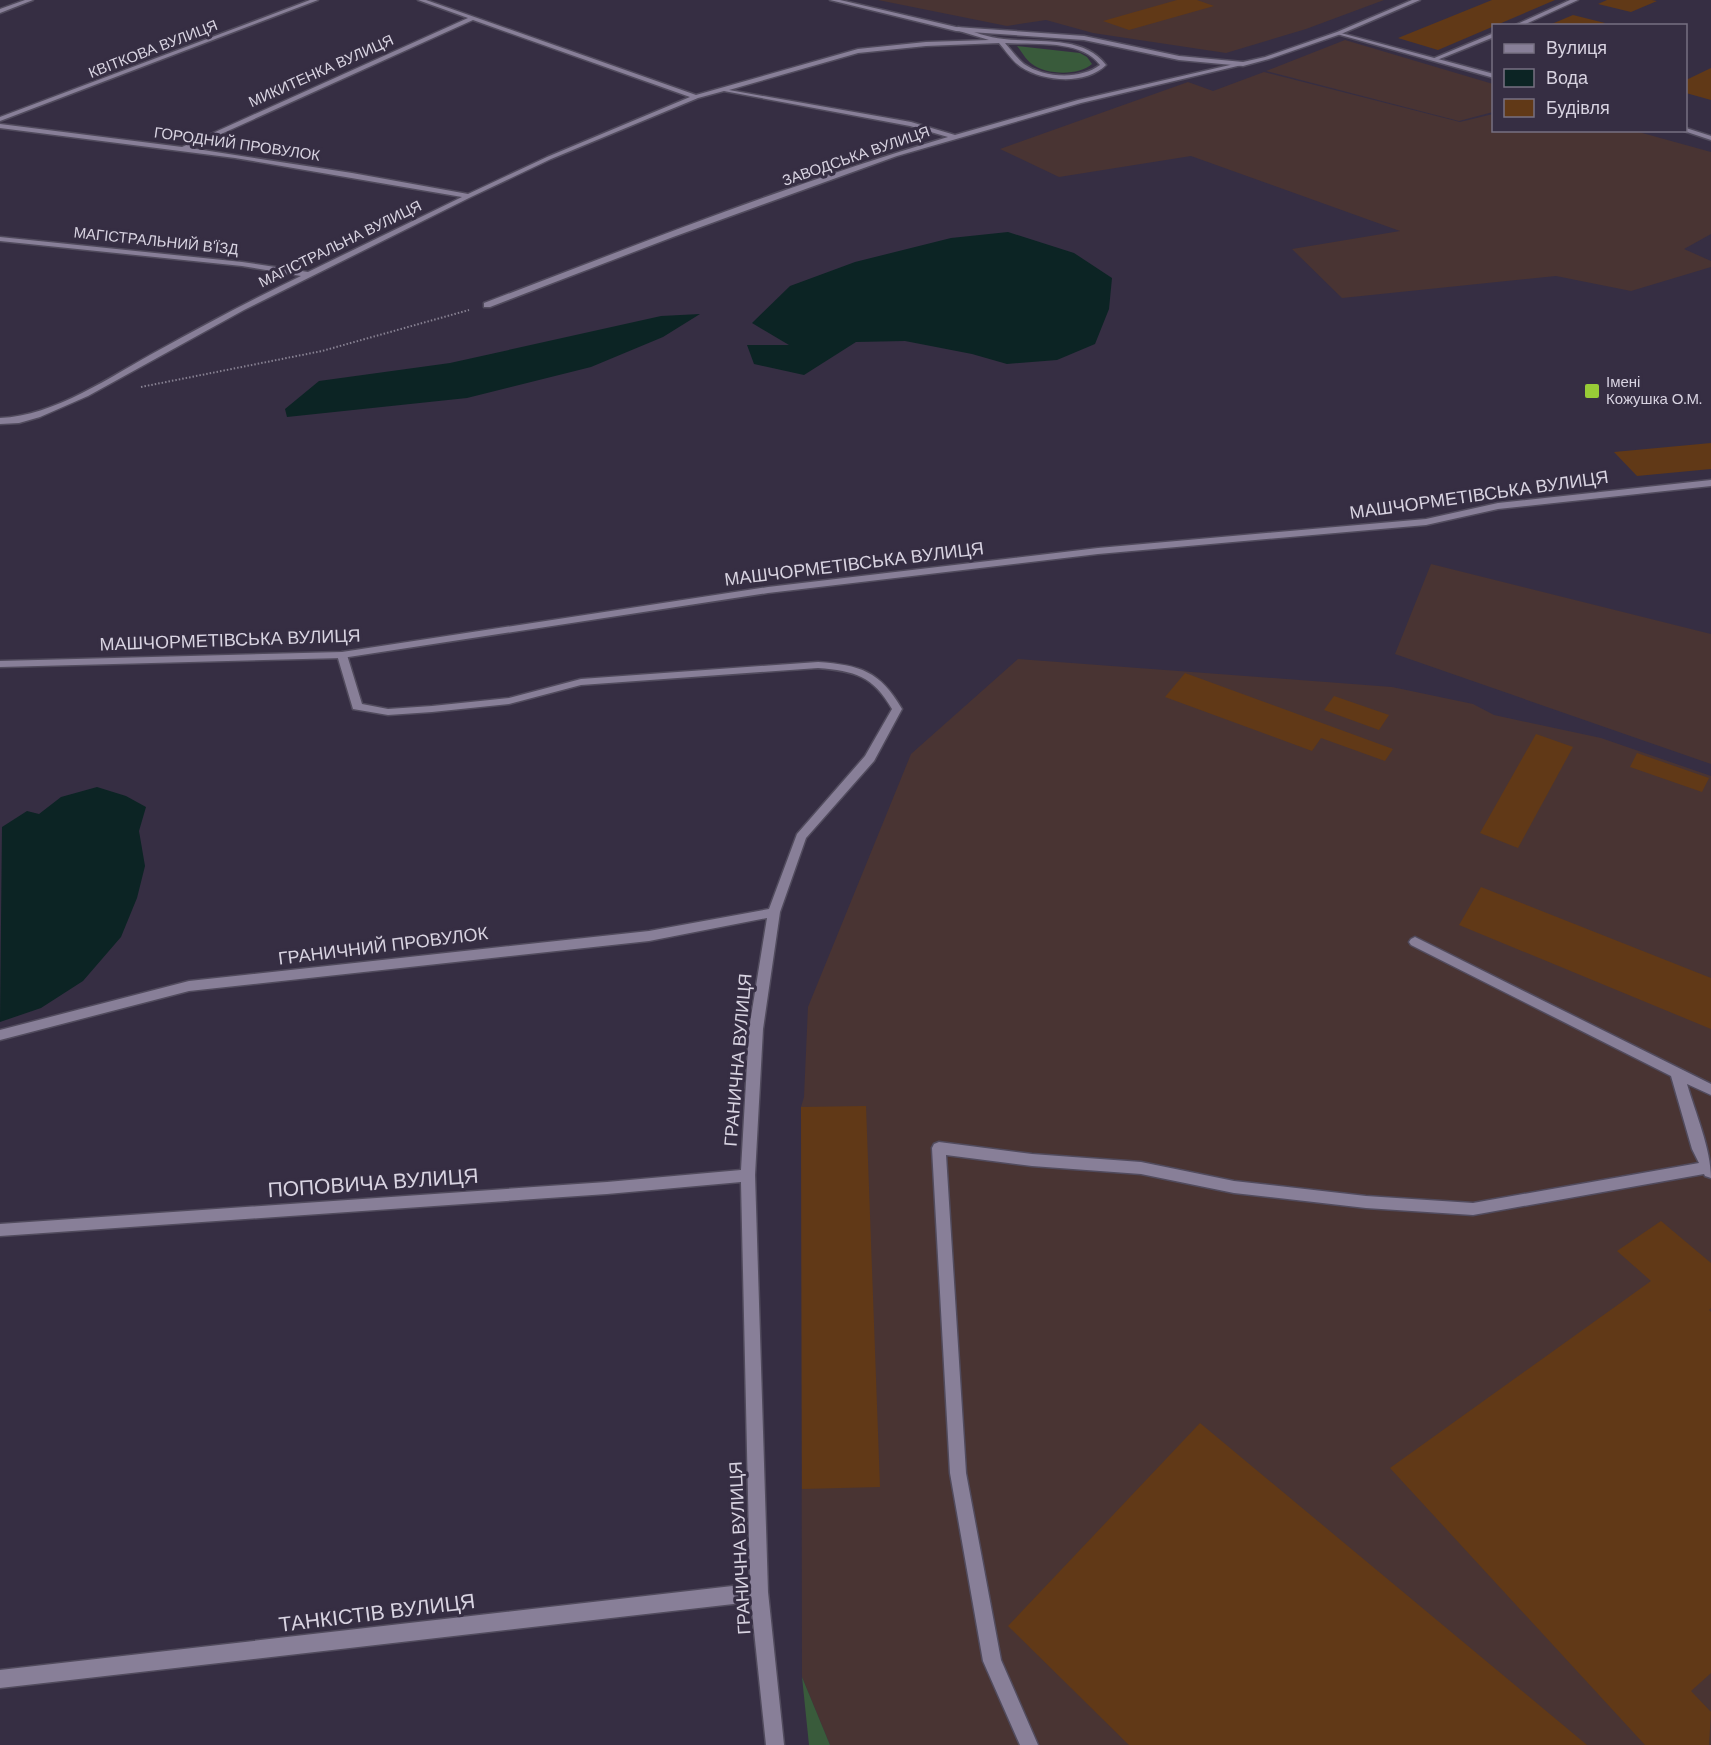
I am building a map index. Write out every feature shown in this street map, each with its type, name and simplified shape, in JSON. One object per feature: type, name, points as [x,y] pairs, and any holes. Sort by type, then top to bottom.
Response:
[{"type":"street","points":[[0,10],[30,0]]},
{"type":"street","name":"КВІТКОВА ВУЛИЦЯ","points":[[0,119],[315,0]]},
{"type":"street","points":[[421,0],[696,98]]},
{"type":"street","name":"ЗАВОДСЬКА ВУЛИЦЯ","points":[[833,0],[1001,41],[1060,45],[1087,50],[1097,56],[1103,65],[1093,73],[1082,75],[1043,74],[1024,67],[1001,41]]},
{"type":"street","name":"ЗАВОДСЬКА ВУЛИЦЯ","points":[[487,305],[681,231],[895,155],[1080,101],[1267,58],[1339,33],[1417,0]]},
{"type":"street","points":[[1520,24],[1575,0]]},
{"type":"street","name":"МИКИТЕНКА ВУЛИЦЯ","points":[[182,149],[472,18]]},
{"type":"street","name":"ЗАВОДСЬКА ВУЛИЦЯ","points":[[956,29],[1084,38],[1179,58],[1243,64]]},
{"type":"street","points":[[1339,33],[1492,75]]},
{"type":"street","points":[[1435,59],[1492,35]]},
{"type":"street","name":"МАГІСТРАЛЬНА ВУЛИЦЯ","points":[[0,421],[19,420],[37,415],[85,394],[241,308],[469,195],[549,158],[696,98],[858,51],[926,44],[1001,41]]},
{"type":"street","points":[[723,90],[911,124],[955,137]]},
{"type":"street","name":"ГОРОДНИЙ ПРОВУЛОК","points":[[0,126],[182,149],[469,195]]},
{"type":"street","points":[[1687,130],[1711,138]]},
{"type":"street","name":"МАГІСТРАЛЬНИЙ В'ЇЗД","points":[[0,239],[242,264],[309,275]]},
{"type":"street","name":"МАШЧОРМЕТІВСЬКА ВУЛИЦЯ","points":[[0,664],[342,655],[768,590],[1098,551],[1426,522],[1498,506],[1711,483]]},
{"type":"street","name":"ГРАНИЧНА ВУЛИЦЯ","points":[[342,655],[357,707],[388,712],[508,701],[592,681],[818,665],[846,666],[868,674],[887,689],[897,709],[870,758],[801,837],[774,912],[756,1029],[748,1175],[759,1592],[775,1745]]},
{"type":"street","name":"ГРАНИЧНИЙ ПРОВУЛОК","points":[[0,1035],[189,986],[650,936],[774,912]]},
{"type":"street","points":[[1415,942],[1711,1090]]},
{"type":"street","points":[[1029,1745],[992,1661],[958,1473],[939,1148],[1032,1160],[1141,1168],[1256,1189],[1366,1202],[1473,1209],[1709,1170],[1699,1149],[1677,1072]]},
{"type":"street","name":"ПОПОВИЧА ВУЛИЦЯ","points":[[0,1230],[596,1189],[748,1175]]},
{"type":"street","name":"ТАНКІСТІВ ВУЛИЦЯ","points":[[0,1680],[759,1592]]},
{"type":"path","points":[[133,388],[322,351],[487,305]]},
{"type":"shaded area","points":[[878,0],[1384,0],[1306,29],[1226,53],[1093,33],[1046,20],[1007,26]]},
{"type":"shaded area","points":[[1345,40],[1492,84],[1492,112],[1459,121],[1266,71]]},
{"type":"shaded area","points":[[1264,72],[1460,122],[1492,114],[1492,132],[1639,132],[1711,152],[1711,234],[1684,249],[1711,261],[1711,267],[1631,291],[1556,276],[1342,298],[1292,249],[1400,231],[1191,156],[1059,177],[1000,149],[1188,82],[1213,91]]},
{"type":"shaded area","points":[[1431,564],[1711,634],[1711,764],[1395,654]]},
{"type":"shaded area","points":[[1018,659],[1392,687],[1473,704],[1494,715],[1601,738],[1711,776],[1711,1745],[830,1745],[802,1677],[801,1107],[804,1097],[808,1007],[911,754]]},
{"type":"green space","points":[[1017,46],[1080,53],[1092,64],[1079,71],[1062,73],[1045,70],[1030,62]]},
{"type":"green space","points":[[802,1677],[830,1745],[809,1745]]},
{"type":"water","points":[[1008,232],[1074,253],[1112,278],[1109,309],[1095,344],[1057,360],[1007,364],[972,354],[905,341],[856,342],[804,375],[754,364],[747,345],[789,345],[752,323],[790,286],[855,262],[951,238]]},
{"type":"water","points":[[700,314],[663,337],[591,367],[467,398],[287,417],[285,409],[319,381],[450,363],[661,316]]},
{"type":"water","points":[[97,787],[126,796],[146,807],[139,831],[145,866],[137,898],[121,937],[83,981],[41,1008],[0,1022],[2,827],[27,811],[39,814],[61,797]]},
{"type":"building","points":[[1177,0],[1197,0],[1214,6],[1129,30],[1103,21]]},
{"type":"building","points":[[1492,0],[1555,0],[1499,24],[1492,24],[1492,27],[1438,50],[1398,38]]},
{"type":"building","points":[[1607,0],[1657,1],[1631,12],[1598,4]]},
{"type":"building","points":[[1573,15],[1605,23],[1603,24],[1552,24]]},
{"type":"building","points":[[1711,68],[1711,100],[1687,93],[1687,80]]},
{"type":"building","points":[[1711,443],[1711,469],[1637,476],[1614,452]]},
{"type":"building","points":[[1185,673],[1393,749],[1385,761],[1321,738],[1312,751],[1165,697]]},
{"type":"building","points":[[1334,696],[1389,715],[1379,730],[1324,710]]},
{"type":"building","points":[[1536,734],[1573,747],[1518,848],[1480,833]]},
{"type":"building","points":[[1637,753],[1709,778],[1702,792],[1630,767]]},
{"type":"building","points":[[1481,887],[1711,978],[1711,1029],[1459,925]]},
{"type":"building","points":[[866,1106],[880,1487],[802,1489],[801,1107]]},
{"type":"building","points":[[1661,1221],[1711,1263],[1711,1308],[1709,1310],[1711,1312],[1711,1673],[1691,1691],[1711,1712],[1709,1745],[1645,1745],[1390,1468],[1651,1281],[1617,1251]]},
{"type":"building","points":[[1200,1423],[1587,1745],[1129,1745],[1008,1626]]},
{"type":"place","name":"Імені Кожушка О.М.","points":[[1592,391]]}]
